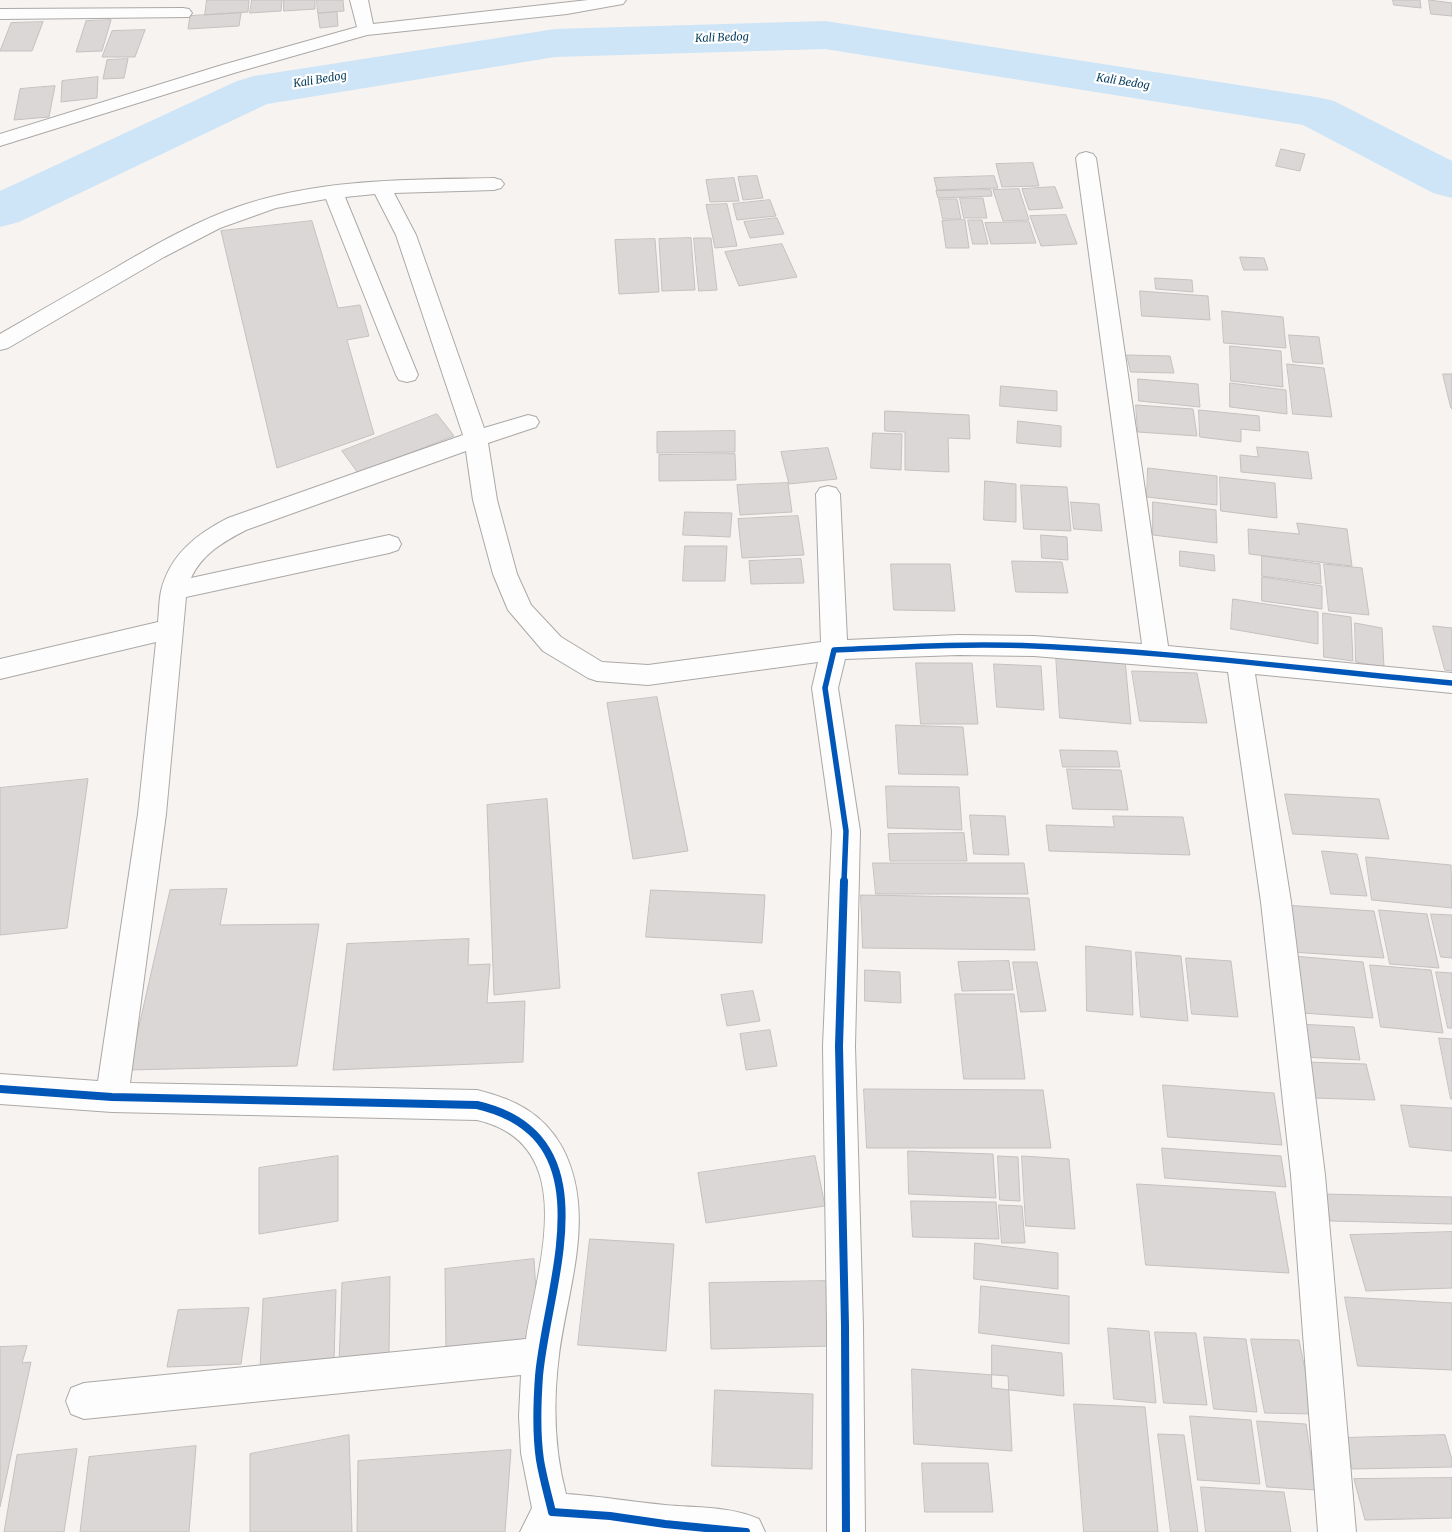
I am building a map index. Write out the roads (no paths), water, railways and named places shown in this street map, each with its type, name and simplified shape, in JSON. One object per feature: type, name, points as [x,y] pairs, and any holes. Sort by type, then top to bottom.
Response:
[{"type":"street","points":[[359,0],[366,30]]},
{"type":"street","points":[[0,140],[228,69],[366,30],[568,10],[616,0]]},
{"type":"street","points":[[0,14],[142,7],[183,13]]},
{"type":"street","points":[[1086,158],[1156,655]]},
{"type":"street","points":[[0,343],[205,226],[270,204],[333,192],[382,188],[494,184]]},
{"type":"street","points":[[382,188],[406,235],[476,439],[486,500],[505,574],[522,610],[552,644],[597,671],[648,675],[834,650],[995,645],[1156,655],[1452,683]]},
{"type":"street","points":[[333,192],[407,375]]},
{"type":"street","points":[[112,1097],[152,814],[174,591],[181,570],[192,554],[212,537],[223,531],[263,514],[528,422]]},
{"type":"street","points":[[828,494],[834,650],[825,688],[846,831],[840,1046],[846,1326],[846,1532]]},
{"type":"street","points":[[174,591],[389,544]]},
{"type":"street","points":[[0,669],[170,629]]},
{"type":"street","points":[[1240,664],[1276,902],[1308,1175],[1337,1532]]},
{"type":"street","points":[[0,1089],[112,1097],[478,1105],[502,1110],[528,1128],[550,1155],[558,1174],[562,1202],[562,1236],[541,1355],[538,1416],[539,1454],[545,1522],[610,1516],[665,1524],[746,1532]]},
{"type":"street","points":[[84,1401],[541,1355]]},
{"type":"waterway","name":"Kali Bedog","points":[[0,211],[254,91],[555,43],[825,35],[1316,112],[1452,182]]}]
